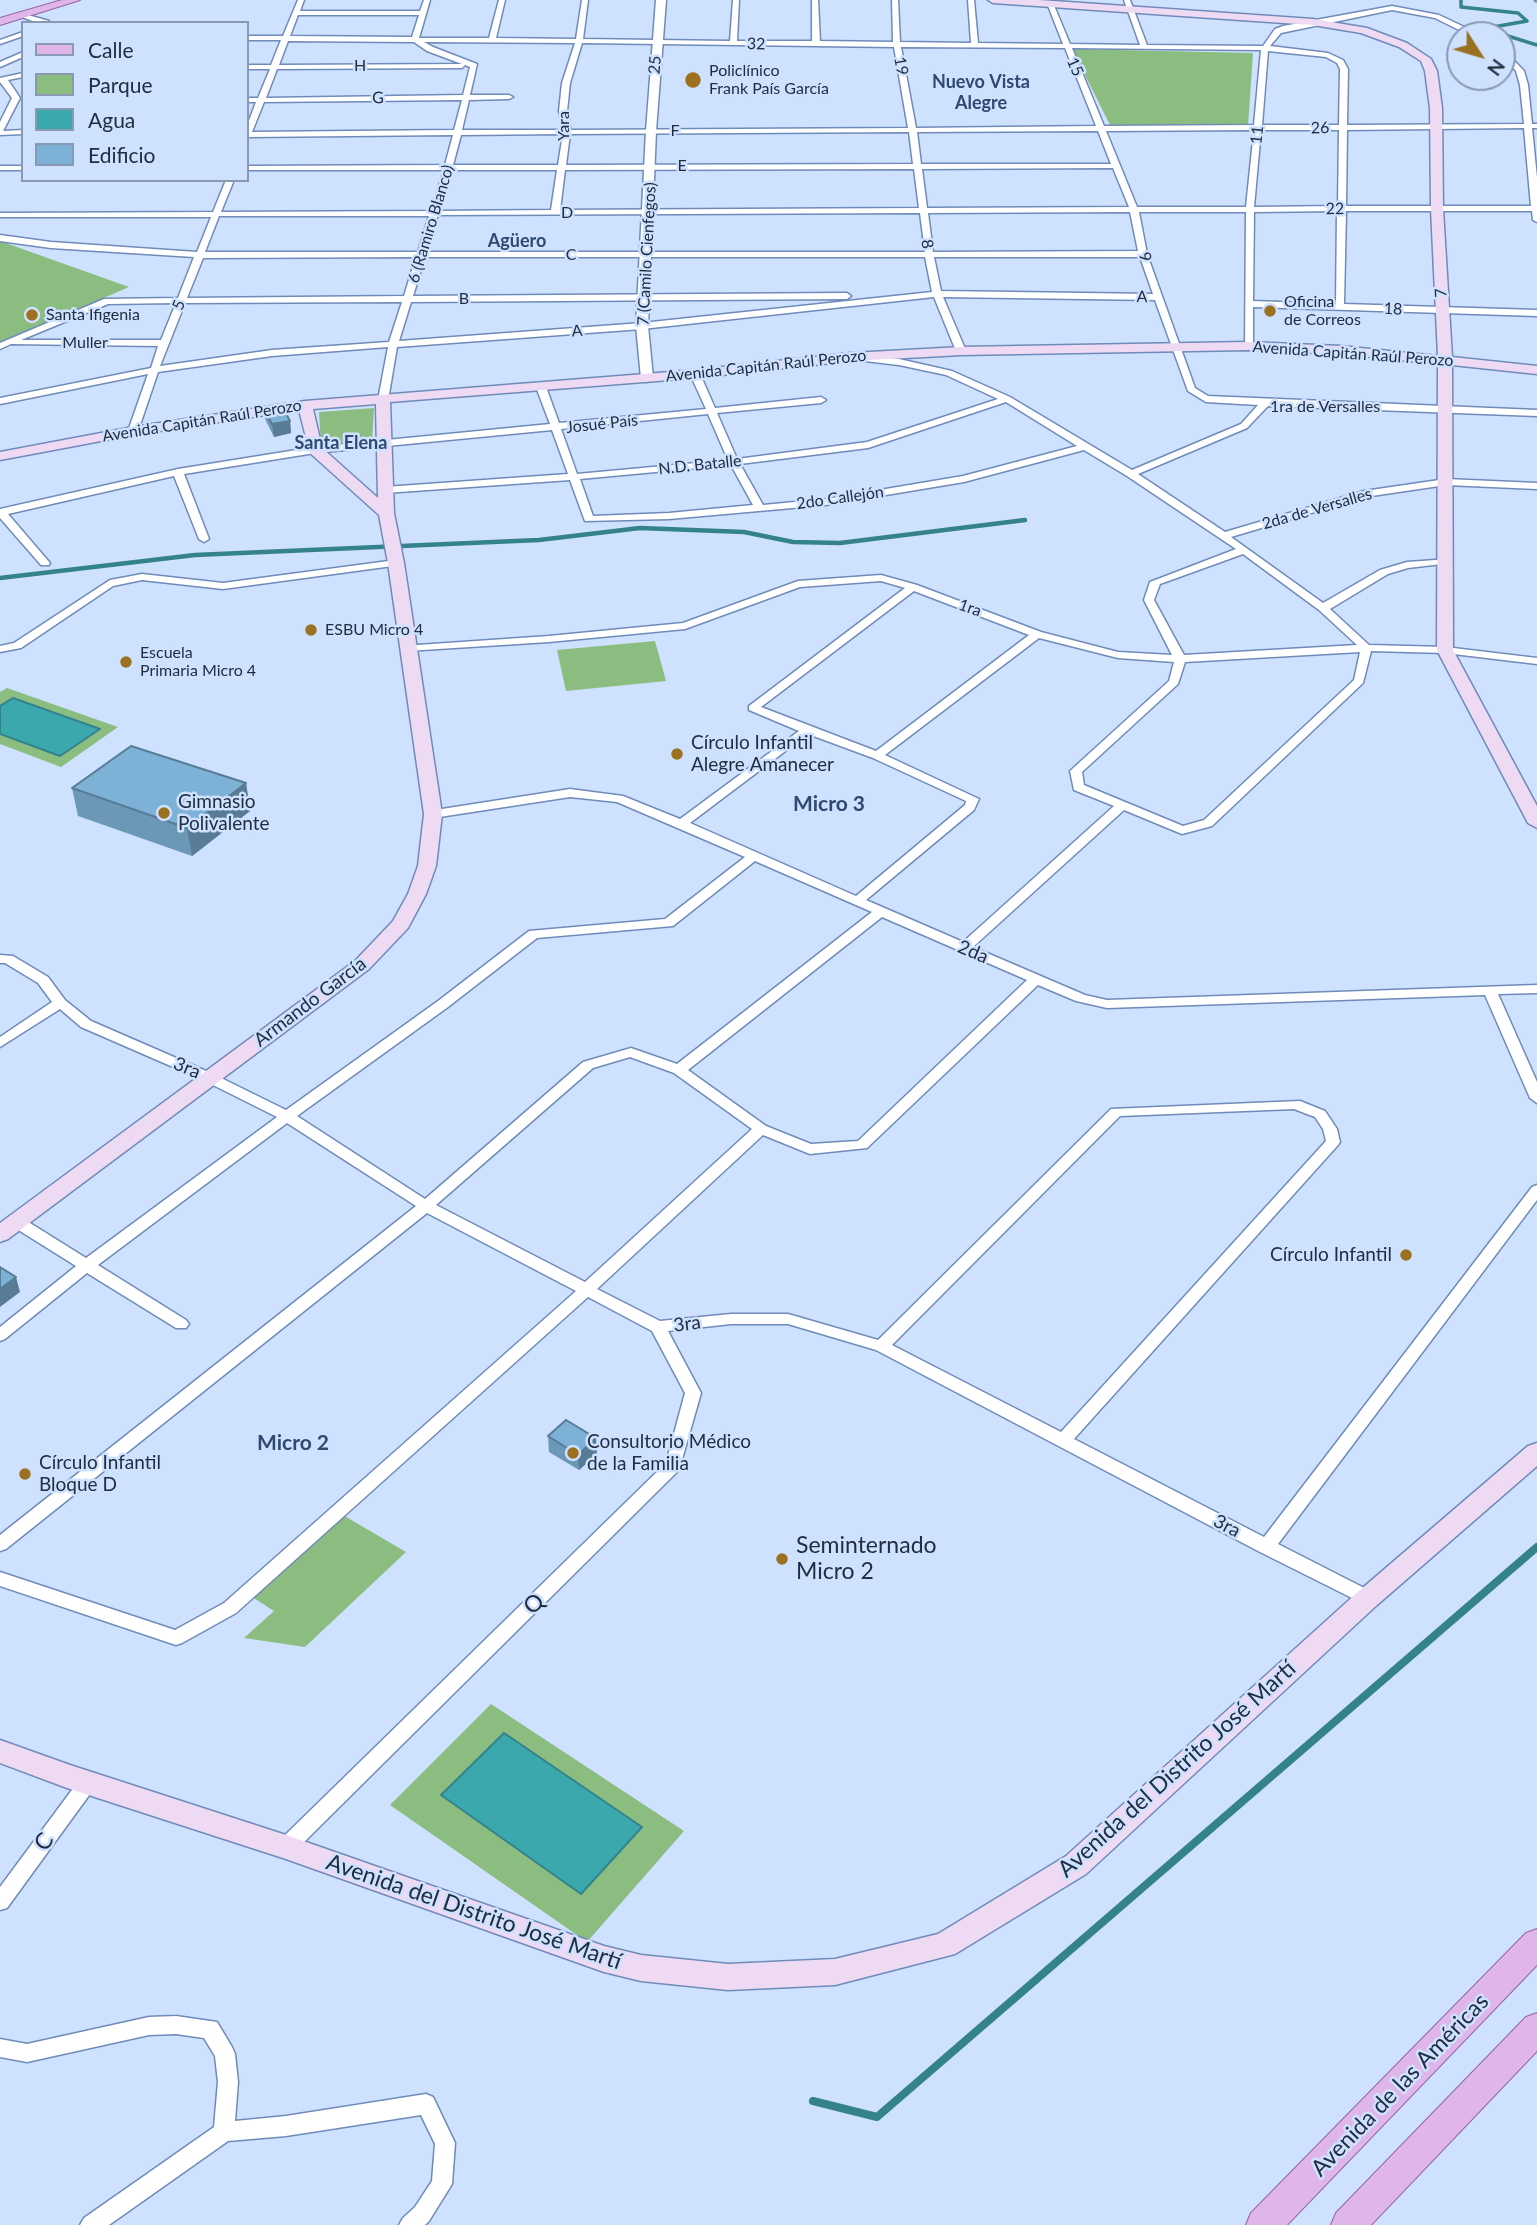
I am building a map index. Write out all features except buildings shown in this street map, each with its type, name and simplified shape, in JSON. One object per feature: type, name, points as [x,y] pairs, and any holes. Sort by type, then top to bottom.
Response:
[{"type":"main road","points":[[29,21],[76,0]]},
{"type":"main road","points":[[993,0],[1129,4],[1313,22]]},
{"type":"main road","points":[[0,22],[21,21]]},
{"type":"main road","name":"7","points":[[1313,22],[1363,30],[1403,45],[1426,59],[1431,71],[1436,108],[1437,209],[1445,360],[1445,650]]},
{"type":"main road","points":[[0,31],[21,24]]},
{"type":"main road","name":"Avenida Capitán Raúl Perozo","points":[[0,456],[132,431],[305,405],[695,374],[851,357],[961,351],[1248,346],[1341,350],[1537,370]]},
{"type":"main road","name":"6 (Ramiro Blanco)","points":[[383,400],[385,489]]},
{"type":"main road","points":[[305,405],[315,450],[386,513]]},
{"type":"main road","name":"Armando García","points":[[0,1234],[362,965],[401,924],[427,866],[433,814],[386,513],[385,489]]},
{"type":"main road","points":[[1445,650],[1537,823]]},
{"type":"main road","name":"Avenida del Distrito José Martí","points":[[0,1751],[67,1776],[286,1847],[604,1959],[641,1968],[728,1977],[835,1972],[945,1945],[1076,1865],[1368,1598],[1537,1452]]},
{"type":"main road","name":"Avenida de las Américas","points":[[1263,2225],[1537,1943]]},
{"type":"main road","points":[[1348,2225],[1537,2028]]},
{"type":"street","points":[[248,132],[301,0]]},
{"type":"street","points":[[427,0],[415,39],[430,50],[474,66]]},
{"type":"street","points":[[492,40],[502,0]]},
{"type":"street","name":"Yara","points":[[555,213],[567,131],[563,111],[566,83],[579,41],[584,0]]},
{"type":"street","name":"25","points":[[651,131],[661,0]]},
{"type":"street","points":[[733,43],[736,0]]},
{"type":"street","points":[[815,0],[816,44]]},
{"type":"street","name":"19","points":[[895,0],[897,45],[913,132]]},
{"type":"street","points":[[971,0],[975,46]]},
{"type":"street","points":[[1389,0],[1447,21]]},
{"type":"street","name":"15","points":[[1050,3],[1103,130]]},
{"type":"street","points":[[1129,4],[1145,48]]},
{"type":"street","points":[[1265,48],[1282,29],[1379,9],[1408,9]]},
{"type":"street","points":[[295,13],[423,13]]},
{"type":"street","points":[[0,42],[21,35]]},
{"type":"street","name":"32","points":[[248,38],[1265,48]]},
{"type":"street","points":[[1265,48],[1328,55],[1340,62],[1344,69],[1340,306]]},
{"type":"street","name":"11","points":[[1248,346],[1250,210],[1265,48]]},
{"type":"street","points":[[0,65],[21,55]]},
{"type":"street","name":"H","points":[[248,67],[474,66]]},
{"type":"street","name":"6 (Ramiro Blanco)","points":[[383,400],[393,345],[449,166],[474,66]]},
{"type":"street","points":[[1516,66],[1520,71],[1525,98],[1537,220]]},
{"type":"street","points":[[21,75],[2,80],[16,98],[0,131],[21,132]]},
{"type":"street","name":"G","points":[[248,100],[509,97]]},
{"type":"street","points":[[1525,98],[1537,99]]},
{"type":"street","name":"26","points":[[1103,130],[1537,126]]},
{"type":"street","name":"F","points":[[248,134],[1103,130]]},
{"type":"street","name":"9","points":[[1103,130],[1134,210],[1143,254],[1191,389],[1206,399],[1266,404]]},
{"type":"street","name":"7 (Camilo Cienfegos)","points":[[647,378],[642,326],[651,131]]},
{"type":"street","name":"8","points":[[913,132],[922,211],[937,294],[961,351]]},
{"type":"street","name":"E","points":[[248,168],[1116,166]]},
{"type":"street","points":[[0,168],[21,168]]},
{"type":"street","name":"5","points":[[132,431],[181,299],[229,182]]},
{"type":"street","name":"22","points":[[1134,210],[1536,208]]},
{"type":"street","name":"D","points":[[0,215],[1134,210]]},
{"type":"street","name":"C","points":[[0,237],[51,245],[201,255],[1143,254]]},
{"type":"street","name":"A","points":[[0,401],[154,370],[272,353],[642,326],[937,294],[1157,297]]},
{"type":"street","name":"B","points":[[3,345],[107,301],[643,299],[937,294]]},
{"type":"street","name":"18","points":[[1248,304],[1537,313]]},
{"type":"street","name":"Muller","points":[[3,345],[164,343]]},
{"type":"street","points":[[851,357],[899,362],[949,373],[1007,399],[1131,474],[1244,550],[1323,608],[1366,648],[1360,681],[1208,823],[1182,830],[1078,787],[1076,771],[1174,682],[1180,659],[1149,600],[1155,582],[1244,550]]},
{"type":"street","points":[[695,374],[734,462],[760,509]]},
{"type":"street","points":[[541,387],[573,477]]},
{"type":"street","name":"N.D. Batalle","points":[[385,489],[573,477],[734,462],[868,445],[1007,399]]},
{"type":"street","name":"Josué País","points":[[315,450],[712,413],[821,400]]},
{"type":"street","name":"1ra de Versalles","points":[[1131,474],[1244,426],[1266,404],[1537,413]]},
{"type":"street","name":"2do Callejón","points":[[573,477],[589,519],[760,509],[826,502],[964,479],[1087,446]]},
{"type":"street","points":[[45,563],[0,513],[178,472],[315,450]]},
{"type":"street","points":[[178,472],[204,539]]},
{"type":"street","name":"2da de Versalles","points":[[1223,536],[1364,494],[1446,482],[1537,486]]},
{"type":"street","points":[[0,649],[17,646],[110,583],[142,577],[223,586],[393,553]]},
{"type":"street","points":[[1323,608],[1384,572],[1407,565],[1446,561]]},
{"type":"street","name":"1ra","points":[[407,648],[549,639],[685,626],[798,584],[881,578],[914,587],[1037,634],[1118,655],[1180,659],[1366,648],[1445,650],[1537,661]]},
{"type":"street","points":[[857,901],[970,807],[973,799],[877,756],[753,708],[914,587]]},
{"type":"street","points":[[877,756],[1037,634]]},
{"type":"street","points":[[681,824],[807,730]]},
{"type":"street","name":"2da","points":[[433,814],[570,793],[619,799],[1081,998],[1107,1004],[1537,989]]},
{"type":"street","points":[[964,948],[1123,805]]},
{"type":"street","points":[[0,1335],[86,1266],[465,988],[534,934],[668,923],[754,856]]},
{"type":"street","points":[[679,1070],[880,912]]},
{"type":"street","name":"3ra","points":[[0,959],[8,959],[43,980],[60,1003],[86,1024],[208,1077],[287,1116],[426,1206],[658,1327],[732,1319],[788,1320],[881,1346],[1368,1598]]},
{"type":"street","points":[[0,1544],[426,1206],[588,1065],[631,1052],[679,1070],[761,1129],[810,1149],[862,1145],[1036,979]]},
{"type":"street","points":[[1490,991],[1537,1098]]},
{"type":"street","points":[[0,1043],[60,1003]]},
{"type":"street","points":[[881,1346],[1116,1112],[1295,1104],[1320,1114],[1330,1129],[1332,1142],[1063,1440]]},
{"type":"street","points":[[0,1579],[176,1638],[232,1610],[761,1129]]},
{"type":"street","points":[[1266,1547],[1537,1190]]},
{"type":"street","points":[[17,1222],[181,1324]]},
{"type":"street","name":"Q","points":[[286,1847],[673,1466],[693,1393],[658,1327]]},
{"type":"street","name":"C","points":[[0,1902],[89,1781]]},
{"type":"street","points":[[0,2048],[27,2053],[149,2026],[176,2025],[210,2029],[225,2054],[228,2082],[224,2132]]},
{"type":"street","points":[[91,2225],[224,2132],[286,2126],[426,2104],[444,2143],[442,2184],[422,2214],[410,2225]]},
{"type":"green space","points":[[1072,49],[1253,53],[1248,127],[1111,127]]},
{"type":"green space","name":"Santa Ifigenia","points":[[0,241],[129,287],[0,343]]},
{"type":"green space","points":[[374,408],[372,441],[321,445],[319,412]]},
{"type":"green space","points":[[655,641],[666,681],[566,691],[557,650]]},
{"type":"green space","points":[[7,688],[118,727],[61,767],[0,744],[0,692]]},
{"type":"green space","points":[[341,1514],[406,1552],[305,1647],[244,1638],[274,1611],[249,1595]]},
{"type":"green space","points":[[491,1704],[684,1831],[587,1942],[390,1805]]},
{"type":"water","points":[[13,698],[100,729],[60,756],[0,734],[0,706]]},
{"type":"water","points":[[504,1733],[642,1827],[581,1894],[441,1795]]},
{"type":"waterway","points":[[1461,0],[1461,7],[1518,13],[1527,21],[1493,27],[1508,36],[1537,45]]},
{"type":"waterway","points":[[0,578],[195,555],[539,540],[640,528],[744,532],[793,542],[840,543],[1025,520]]},
{"type":"waterway","points":[[813,2101],[877,2117],[1537,1547]]},
{"type":"place","name":"Policlínico Frank País García","points":[[693,80]]},
{"type":"place","name":"Oficina de Correos","points":[[1270,311]]},
{"type":"place","name":"Santa Ifigenia","points":[[32,315]]},
{"type":"place","name":"ESBU Micro 4","points":[[311,630]]},
{"type":"place","name":"Escuela Primaria Micro 4","points":[[126,662]]},
{"type":"place","name":"Círculo Infantil Alegre Amanecer","points":[[677,754]]},
{"type":"place","name":"Gimnasio Polivalente","points":[[164,813]]},
{"type":"place","name":"Círculo Infantil","points":[[1406,1255]]},
{"type":"place","name":"Consultorio Médico de la Familia","points":[[573,1453]]},
{"type":"place","name":"Círculo Infantil Bloque D","points":[[25,1474]]},
{"type":"place","name":"Seminternado Micro 2","points":[[782,1559]]},
{"type":"district","name":"Nuevo Vista Alegre","points":[[981,92]]},
{"type":"district","name":"Agüero","points":[[517,241]]},
{"type":"district","name":"Santa Elena","points":[[341,443]]},
{"type":"district","name":"Micro 3","points":[[829,804]]},
{"type":"district","name":"Micro 2","points":[[293,1443]]}]
